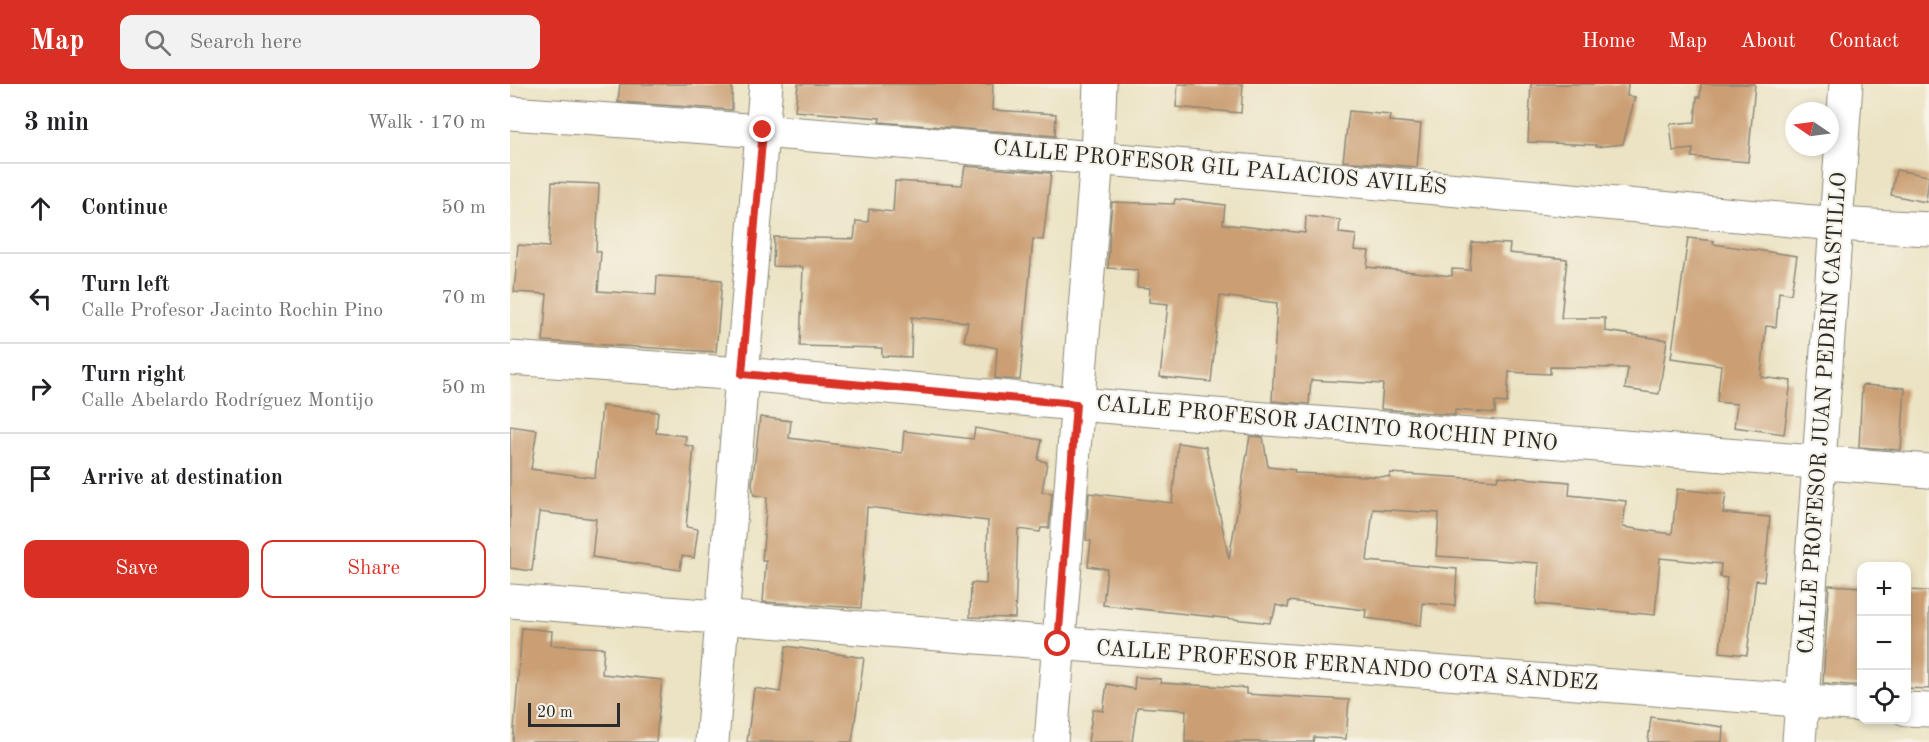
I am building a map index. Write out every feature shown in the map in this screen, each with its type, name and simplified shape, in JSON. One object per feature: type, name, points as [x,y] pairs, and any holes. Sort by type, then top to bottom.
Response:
[{"type":"street","points":[[712,742],[766,84]]},
{"type":"street","points":[[1051,742],[1100,84]]},
{"type":"street","name":"CALLE PROFESOR JUAN PEDRIN CASTILLO","points":[[1799,742],[1846,84]]},
{"type":"street","name":"CALLE PROFESOR GIL PALACIOS AVILÉS","points":[[510,113],[763,130],[1096,157],[1836,224],[1929,230]]},
{"type":"street","name":"CALLE PROFESOR JACINTO ROCHIN PINO","points":[[510,358],[742,374],[1076,404],[1929,471]]},
{"type":"street","name":"CALLE PROFESOR FERNANDO COTA SÁNDEZ","points":[[510,601],[1857,705]]},
{"type":"street","points":[[1911,709],[1929,711]]},
{"type":"building","points":[[620,84],[732,84],[732,110],[618,102]]},
{"type":"building","points":[[798,84],[993,84],[992,110],[1056,114],[1055,136],[879,122],[880,118],[795,111]]},
{"type":"building","points":[[1178,84],[1243,84],[1241,113],[1176,107]]},
{"type":"building","points":[[1531,84],[1628,84],[1627,96],[1635,97],[1623,144],[1596,147],[1596,145],[1528,142]]},
{"type":"building","points":[[1701,84],[1755,84],[1748,162],[1692,157],[1693,149],[1673,151],[1670,124],[1695,122],[1697,97],[1700,97]]},
{"type":"building","points":[[1349,111],[1390,115],[1389,121],[1421,124],[1417,167],[1343,161]]},
{"type":"building","points":[[965,166],[1051,173],[1043,240],[1033,239],[1020,380],[995,378],[997,348],[964,341],[968,322],[912,317],[911,357],[882,356],[882,348],[800,346],[803,267],[773,266],[774,237],[854,239],[856,221],[868,222],[869,209],[893,212],[895,181],[962,185]]},
{"type":"building","points":[[1896,170],[1929,176],[1926,202],[1891,195]]},
{"type":"building","points":[[552,182],[599,184],[596,251],[601,252],[598,291],[656,295],[657,276],[722,280],[716,352],[543,341],[547,294],[514,292],[518,245],[549,247]]},
{"type":"building","points":[[1175,199],[1225,205],[1223,224],[1305,233],[1306,216],[1340,220],[1339,233],[1356,235],[1354,250],[1369,251],[1367,267],[1452,276],[1452,269],[1470,270],[1472,242],[1510,244],[1509,253],[1567,259],[1561,318],[1605,318],[1605,331],[1667,340],[1659,394],[1625,389],[1628,368],[1550,367],[1550,374],[1509,372],[1507,403],[1495,402],[1495,413],[1455,410],[1455,415],[1381,409],[1383,384],[1311,380],[1309,404],[1272,401],[1277,303],[1220,296],[1211,382],[1160,377],[1168,304],[1149,302],[1150,288],[1137,287],[1138,270],[1108,268],[1112,202],[1174,204]]},
{"type":"building","points":[[1688,238],[1714,241],[1713,244],[1797,256],[1791,294],[1779,292],[1776,327],[1766,326],[1761,377],[1791,381],[1784,434],[1734,427],[1737,404],[1717,402],[1721,365],[1671,358]]},
{"type":"building","points":[[1862,385],[1905,388],[1901,450],[1859,447]]},
{"type":"building","points":[[602,406],[658,412],[656,433],[686,436],[685,445],[694,447],[686,527],[698,529],[694,558],[682,556],[680,570],[592,557],[596,519],[539,512],[532,571],[510,568],[510,426],[537,430],[531,469],[595,478]]},
{"type":"building","points":[[760,417],[791,421],[789,438],[902,453],[904,431],[973,439],[975,428],[1042,440],[1038,460],[1047,462],[1042,492],[1052,493],[1049,528],[1041,528],[1040,532],[1018,529],[1015,618],[970,617],[971,583],[986,584],[988,521],[867,507],[861,608],[763,602],[766,561],[762,561],[767,497],[754,495],[752,485]]},
{"type":"building","points":[[1250,436],[1263,437],[1268,467],[1295,470],[1294,473],[1390,477],[1390,473],[1497,480],[1498,476],[1570,482],[1569,495],[1626,501],[1623,527],[1672,534],[1677,489],[1726,494],[1723,513],[1770,517],[1764,581],[1756,580],[1747,655],[1720,652],[1727,578],[1720,577],[1721,564],[1660,558],[1655,615],[1536,604],[1539,563],[1436,556],[1439,513],[1373,509],[1367,561],[1457,569],[1455,606],[1423,603],[1421,625],[1365,618],[1366,610],[1289,601],[1288,608],[1276,605],[1270,623],[1103,605],[1107,569],[1088,566],[1091,541],[1086,540],[1089,493],[1172,503],[1178,443],[1206,447],[1229,559]]},
{"type":"building","points":[[1829,585],[1857,587],[1857,686],[1823,683]]},
{"type":"building","points":[[1911,590],[1929,591],[1929,689],[1911,688]]},
{"type":"building","points":[[522,628],[552,631],[551,645],[604,648],[602,674],[662,680],[656,742],[513,742]]},
{"type":"building","points":[[786,646],[864,658],[852,742],[747,742],[754,688],[780,692]]},
{"type":"building","points":[[1135,677],[1161,679],[1160,683],[1246,688],[1246,694],[1349,700],[1346,739],[1314,737],[1313,742],[1185,742],[1186,710],[1137,707],[1132,742],[1088,742],[1093,709],[1103,711],[1107,684],[1134,689]]},
{"type":"building","points":[[1651,717],[1723,727],[1722,742],[1648,742]]},
{"type":"route","points":[[763,130],[742,374],[1076,404],[1058,644]]}]
